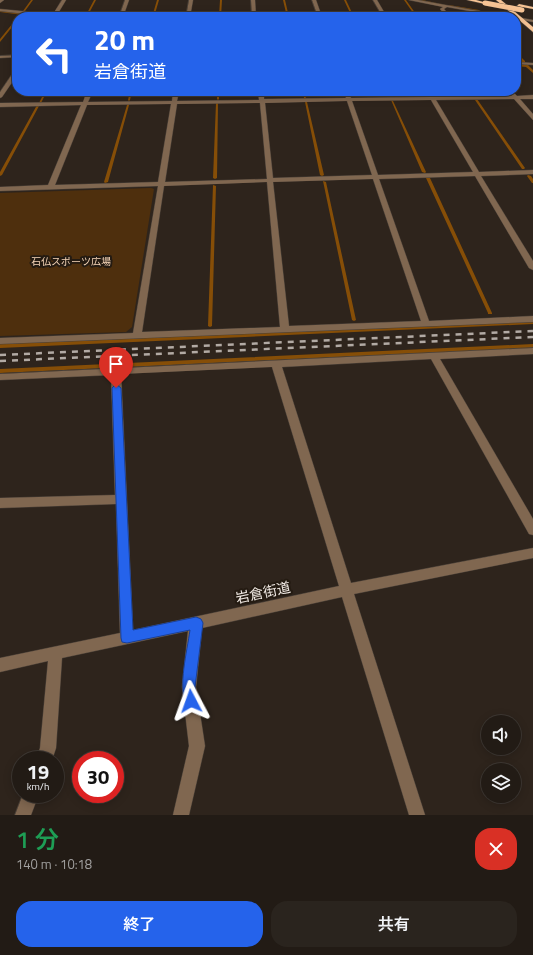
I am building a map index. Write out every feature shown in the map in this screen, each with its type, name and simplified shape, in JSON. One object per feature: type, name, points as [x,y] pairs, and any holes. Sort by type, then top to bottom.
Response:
[{"type":"highway","points":[[469,0],[487,1],[533,12]]},
{"type":"highway","points":[[498,0],[511,12]]},
{"type":"highway","points":[[521,8],[533,8]]},
{"type":"highway","points":[[521,20],[533,30]]},
{"type":"street","points":[[56,12],[64,0]]},
{"type":"street","points":[[123,12],[128,0]]},
{"type":"street","points":[[189,12],[191,0]]},
{"type":"street","points":[[253,0],[254,12]]},
{"type":"street","points":[[314,0],[318,12]]},
{"type":"street","points":[[375,0],[382,12]]},
{"type":"street","points":[[411,0],[481,12]]},
{"type":"street","points":[[445,12],[442,9],[446,6]]},
{"type":"street","points":[[0,10],[18,12]]},
{"type":"street","points":[[521,19],[533,21]]},
{"type":"street","points":[[0,57],[12,56]]},
{"type":"street","points":[[521,63],[533,64]]},
{"type":"street","points":[[0,96],[12,78]]},
{"type":"street","points":[[51,187],[88,96]]},
{"type":"street","points":[[137,335],[175,96]]},
{"type":"street","points":[[262,96],[285,329]]},
{"type":"street","points":[[347,96],[426,324]]},
{"type":"street","points":[[516,97],[533,118]]},
{"type":"street","points":[[0,105],[533,97]]},
{"type":"street","points":[[433,98],[533,268]]},
{"type":"street","points":[[0,189],[533,172]]},
{"type":"street","points":[[0,341],[533,319]]},
{"type":"street","points":[[0,376],[116,372],[533,351]]},
{"type":"street","points":[[433,355],[533,530]]},
{"type":"street","points":[[276,364],[417,815]]},
{"type":"street","points":[[116,372],[127,638]]},
{"type":"street","points":[[0,503],[121,499]]},
{"type":"street","name":"岩倉街道","points":[[0,665],[347,590],[533,553]]},
{"type":"street","points":[[181,815],[197,746],[189,687],[196,623]]},
{"type":"street","points":[[47,751],[56,653]]},
{"type":"street","points":[[23,815],[28,803]]},
{"type":"green space","name":"石仏スポーツ広場","points":[[154,189],[132,327],[126,332],[0,336],[0,193]]},
{"type":"waterway","points":[[24,11],[32,0]]},
{"type":"waterway","points":[[89,12],[95,0]]},
{"type":"waterway","points":[[154,12],[158,0]]},
{"type":"waterway","points":[[220,12],[221,0]]},
{"type":"waterway","points":[[284,0],[287,12]]},
{"type":"waterway","points":[[345,0],[351,12]]},
{"type":"waterway","points":[[405,0],[413,12]]},
{"type":"waterway","points":[[419,0],[445,5]]},
{"type":"waterway","points":[[449,6],[479,11]]},
{"type":"waterway","points":[[0,11],[12,13]]},
{"type":"waterway","points":[[0,41],[12,25]]},
{"type":"waterway","points":[[521,59],[524,62]]},
{"type":"waterway","points":[[521,65],[527,66],[533,72]]},
{"type":"waterway","points":[[40,102],[43,96]]},
{"type":"waterway","points":[[129,100],[130,96]]},
{"type":"waterway","points":[[476,100],[523,168]]},
{"type":"waterway","points":[[392,101],[424,172]]},
{"type":"waterway","points":[[306,102],[322,175]]},
{"type":"waterway","points":[[215,178],[217,103]]},
{"type":"waterway","points":[[106,182],[128,105]]},
{"type":"waterway","points":[[0,175],[38,106]]},
{"type":"waterway","points":[[529,176],[533,182]]},
{"type":"waterway","points":[[428,178],[490,313]]},
{"type":"waterway","points":[[324,182],[354,320]]},
{"type":"waterway","points":[[210,326],[214,186]]},
{"type":"waterway","points":[[0,346],[533,323]]},
{"type":"waterway","points":[[0,371],[533,346]]},
{"type":"railway","points":[[0,355],[533,331]]},
{"type":"railway","points":[[0,361],[533,337]]},
{"type":"route","points":[[116,388],[127,638],[196,623],[189,687],[191,701]]}]
